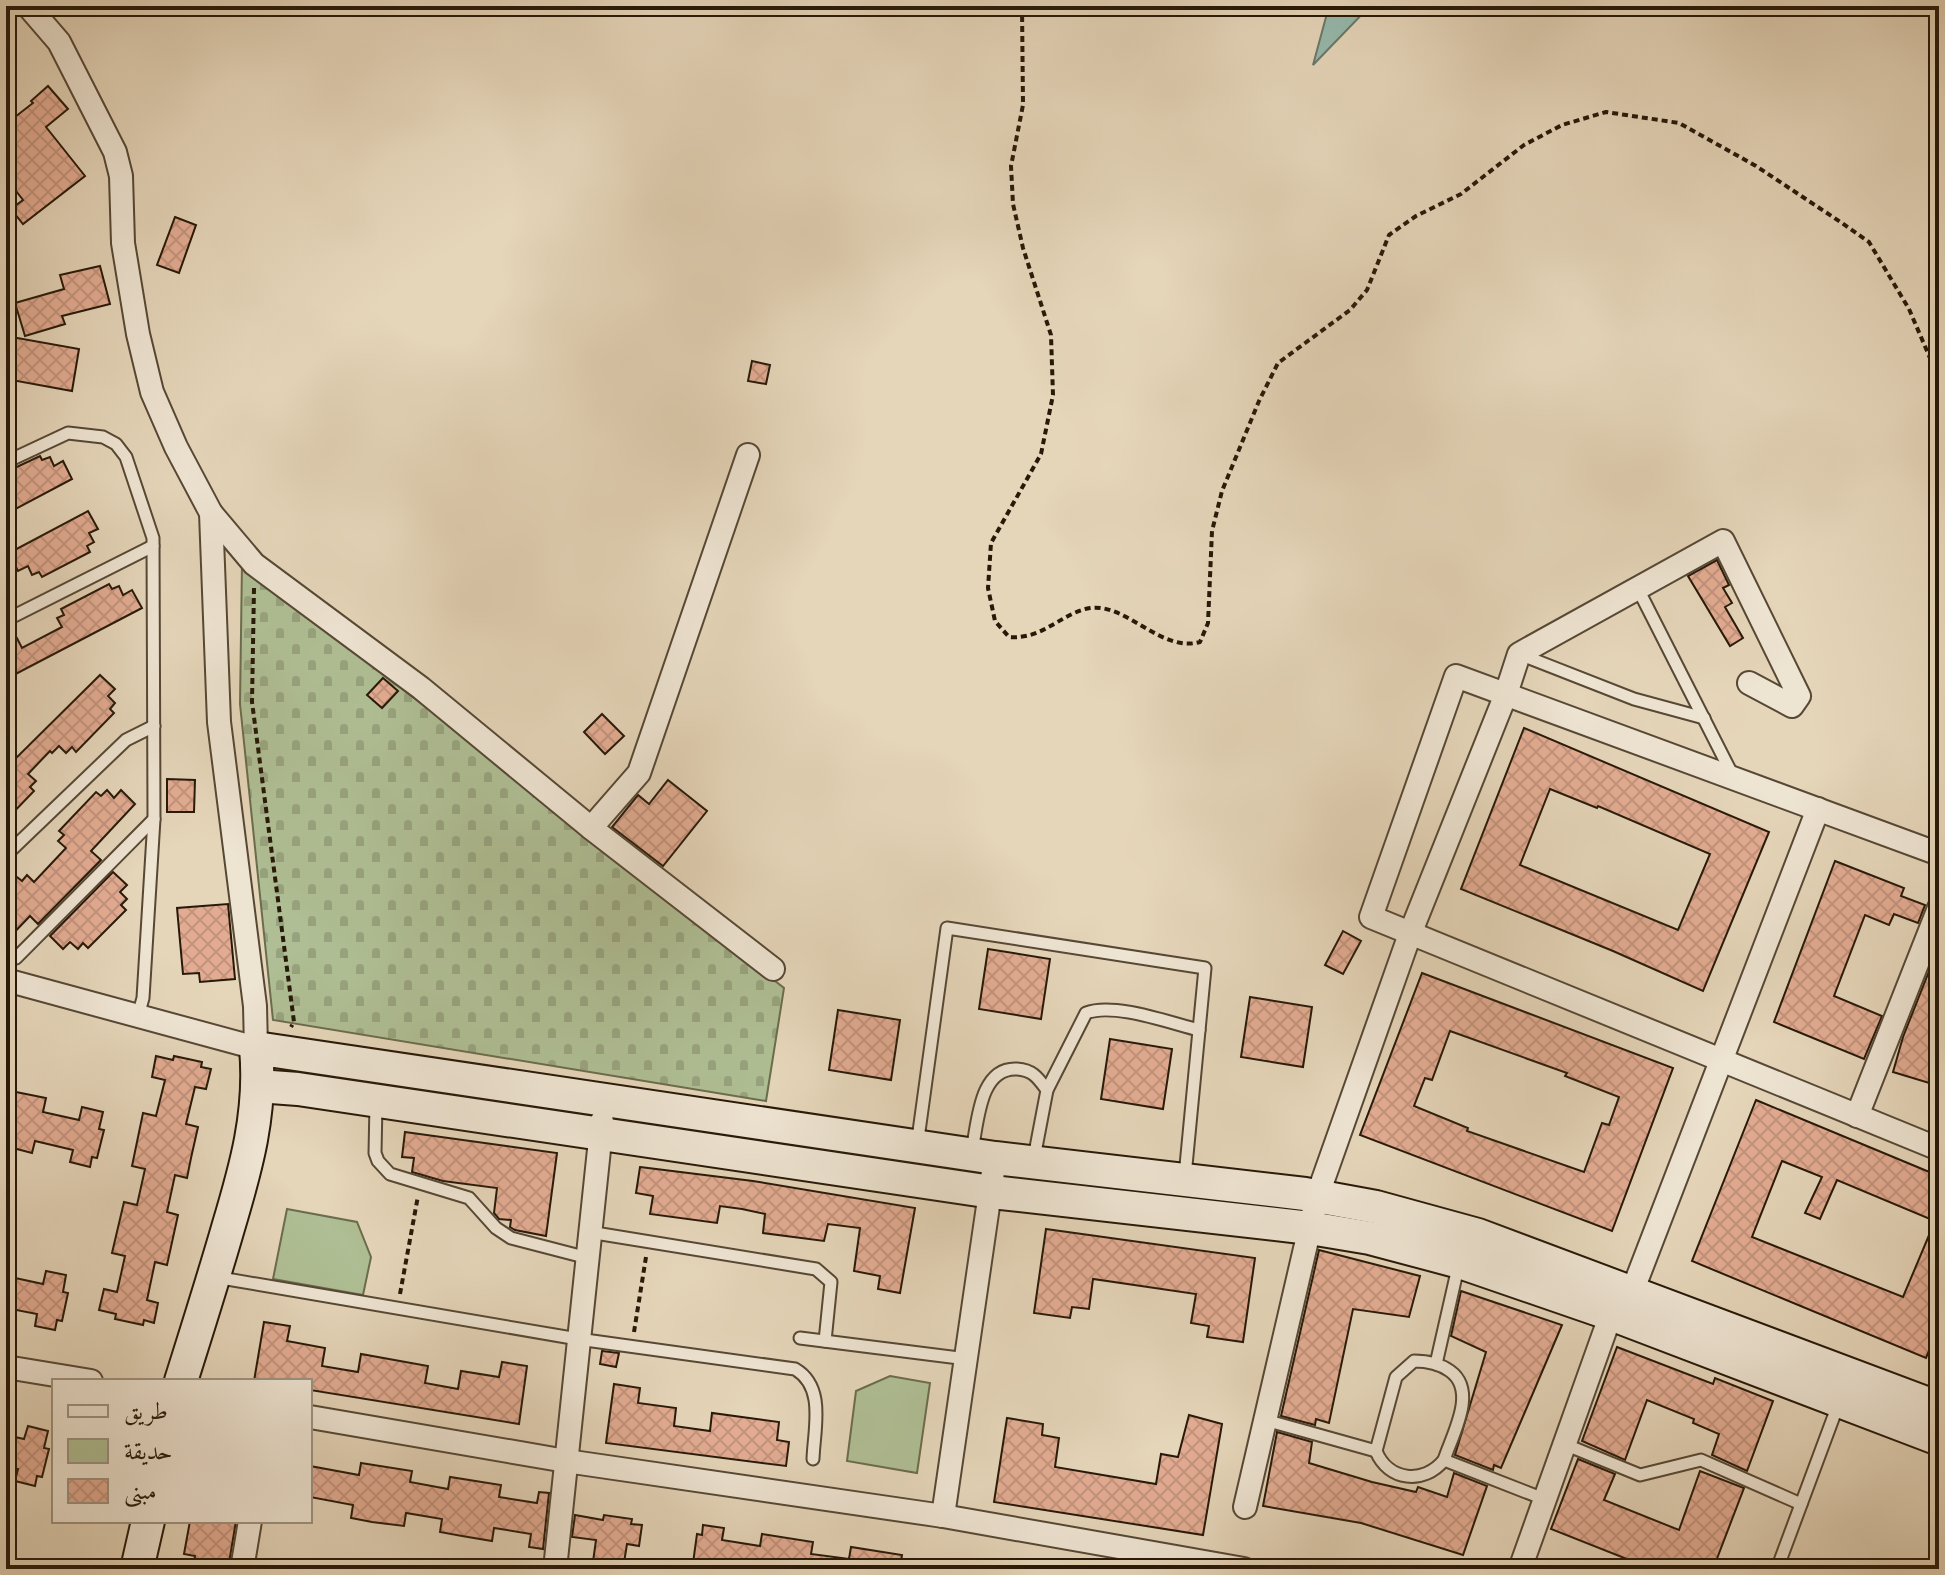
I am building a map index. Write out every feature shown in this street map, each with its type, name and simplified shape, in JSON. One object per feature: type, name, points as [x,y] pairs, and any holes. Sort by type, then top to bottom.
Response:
[{"type":"street","points":[[28,6],[59,42],[115,152],[121,176],[123,243],[138,334],[152,392],[176,447],[211,513],[254,564],[421,688],[591,828],[773,969]]},
{"type":"street","points":[[591,828],[639,773],[748,455]]},
{"type":"street","points":[[182,1379],[248,1161],[263,1049],[219,722],[211,513]]},
{"type":"street","points":[[1245,1507],[1317,1197],[1410,934],[1519,654],[1723,541],[1799,696],[1792,706],[1749,683]]},
{"type":"street","points":[[1939,854],[1456,676],[1371,917],[1939,1149]]},
{"type":"street","points":[[1528,1567],[1544,1499],[1564,1444],[1818,809]]},
{"type":"street","points":[[1857,1116],[1939,908]]},
{"type":"street","points":[[6,980],[263,1049],[983,1157],[1184,1180],[1376,1207],[1478,1235],[1839,1401],[1939,1439]]},
{"type":"street","points":[[258,1086],[376,1100],[992,1192],[1310,1228],[1370,1238],[1622,1303],[1939,1408]]},
{"type":"street","points":[[555,1569],[605,1100]]},
{"type":"street","points":[[943,1516],[992,1192],[983,1157]]},
{"type":"street","points":[[6,1367],[79,1379]]},
{"type":"street","points":[[312,1417],[566,1461],[943,1516],[1244,1569]]},
{"type":"street","points":[[137,1569],[148,1523]]},
{"type":"street","points":[[242,1569],[250,1523]]},
{"type":"lane","points":[[6,462],[68,433],[103,437],[116,444],[126,457],[153,546],[154,819],[143,998],[138,1016]]},
{"type":"lane","points":[[6,620],[153,546]]},
{"type":"lane","points":[[1638,589],[1735,779]]},
{"type":"lane","points":[[1519,654],[1634,699],[1704,718]]},
{"type":"lane","points":[[6,855],[126,740],[154,726]]},
{"type":"lane","points":[[16,958],[154,819]]},
{"type":"lane","points":[[916,1146],[947,928],[1205,968],[1184,1180]]},
{"type":"lane","points":[[1033,1163],[1047,1090],[1086,1013],[1097,1008],[1121,1011],[1199,1030]]},
{"type":"lane","points":[[983,1157],[984,1096],[992,1078],[1006,1069],[1022,1070],[1036,1074],[1047,1090]]},
{"type":"lane","points":[[376,1100],[375,1144],[378,1161],[390,1174],[469,1198],[505,1236],[588,1258]]},
{"type":"lane","points":[[589,1232],[816,1269],[831,1282],[825,1341]]},
{"type":"lane","points":[[1436,1364],[1460,1262]]},
{"type":"lane","points":[[214,1277],[578,1339],[795,1369],[810,1383],[815,1396],[813,1459]]},
{"type":"lane","points":[[800,1338],[967,1359]]},
{"type":"lane","points":[[1414,1361],[1436,1364],[1456,1376],[1464,1396],[1444,1460],[1429,1473],[1417,1477],[1400,1476],[1380,1461],[1376,1451],[1396,1377],[1414,1361]]},
{"type":"lane","points":[[1777,1569],[1839,1401]]},
{"type":"lane","points":[[1265,1420],[1376,1451]]},
{"type":"lane","points":[[1564,1444],[1640,1475],[1701,1460],[1801,1504]]},
{"type":"lane","points":[[1444,1460],[1544,1499]]},
{"type":"path","points":[[1022,6],[1023,105],[1011,166],[1013,204],[1023,248],[1051,335],[1053,395],[1041,454],[991,543],[988,588],[995,621],[1009,637],[1026,639],[1090,608],[1111,611],[1188,646],[1200,642],[1208,623],[1212,531],[1222,491],[1278,363],[1350,310],[1367,290],[1389,235],[1416,216],[1461,194],[1524,145],[1562,125],[1606,112],[1679,123],[1756,166],[1869,242],[1909,309],[1939,379]]},
{"type":"path","points":[[254,564],[252,702],[294,1022],[263,1049]]},
{"type":"path","points":[[397,1308],[420,1184]]},
{"type":"path","points":[[633,1334],[643,1272]]},
{"type":"green space","points":[[242,563],[784,988],[766,1101],[273,1020],[240,704]]},
{"type":"green space","points":[[287,1209],[357,1222],[371,1257],[363,1295],[273,1279]]},
{"type":"green space","points":[[890,1376],[930,1383],[917,1473],[847,1461],[856,1391]]},
{"type":"shaded area","points":[[1329,6],[1370,6],[1313,65]]},
{"type":"building","points":[[48,86],[68,109],[46,127],[85,176],[23,224],[11,209],[23,200],[6,178],[6,124],[33,103],[31,101]]},
{"type":"building","points":[[175,217],[196,225],[179,273],[157,265]]},
{"type":"building","points":[[100,266],[110,304],[62,316],[65,324],[25,336],[15,303],[64,289],[60,275]]},
{"type":"building","points":[[6,336],[79,349],[72,391],[6,379]]},
{"type":"building","points":[[752,361],[770,365],[766,384],[748,381]]},
{"type":"building","points":[[40,456],[42,460],[50,457],[54,466],[63,461],[72,479],[6,514],[6,472]]},
{"type":"building","points":[[88,511],[98,529],[89,533],[94,542],[87,546],[90,552],[42,577],[39,572],[32,575],[28,566],[18,571],[9,553]]},
{"type":"building","points":[[1717,560],[1729,585],[1723,588],[1732,603],[1725,607],[1743,638],[1730,646],[1688,576]]},
{"type":"building","points":[[109,584],[112,589],[119,586],[123,595],[132,590],[142,608],[6,679],[6,644],[17,638],[22,648],[62,627],[57,618],[64,615],[61,609]]},
{"type":"building","points":[[100,675],[115,689],[108,696],[115,703],[110,709],[114,713],[76,752],[72,747],[66,753],[59,746],[52,753],[50,751],[28,774],[36,781],[30,787],[34,791],[6,820],[6,768]]},
{"type":"building","points":[[383,678],[398,691],[382,708],[367,695]]},
{"type":"building","points":[[602,714],[624,736],[605,754],[584,732]]},
{"type":"building","points":[[1524,728],[1769,832],[1703,991],[1461,889]],"holes":[[[1550,789],[1710,854],[1678,930],[1520,865]]]},
{"type":"building","points":[[167,779],[195,780],[194,812],[167,812]]},
{"type":"building","points":[[668,780],[707,811],[663,866],[612,827],[638,795],[649,804]]},
{"type":"building","points":[[107,790],[114,798],[121,790],[135,804],[91,851],[101,860],[38,924],[30,916],[6,941],[6,888],[17,877],[22,881],[27,875],[34,882],[66,848],[58,841],[64,835],[59,831],[96,792],[101,796]]},
{"type":"building","points":[[1835,861],[1904,888],[1901,896],[1925,905],[1918,923],[1894,914],[1889,925],[1865,915],[1834,996],[1882,1016],[1864,1059],[1774,1022]]},
{"type":"building","points":[[113,872],[127,885],[120,892],[127,899],[121,905],[126,910],[88,948],[83,943],[78,949],[70,942],[63,949],[50,936]]},
{"type":"building","points":[[228,904],[235,979],[200,982],[199,973],[183,974],[177,908]]},
{"type":"building","points":[[1343,931],[1361,941],[1343,974],[1325,965]]},
{"type":"building","points":[[1939,946],[1939,1038],[1934,1055],[1939,1056],[1939,1086],[1893,1072],[1903,1037]]},
{"type":"building","points":[[988,949],[1050,959],[1041,1019],[979,1009]]},
{"type":"building","points":[[1422,973],[1673,1068],[1612,1231],[1360,1135]],"holes":[[[1450,1031],[1567,1073],[1565,1076],[1619,1097],[1609,1125],[1602,1123],[1584,1172],[1467,1131],[1468,1128],[1414,1106],[1425,1078],[1432,1080]]]},
{"type":"building","points":[[1250,997],[1312,1007],[1303,1067],[1241,1057]]},
{"type":"building","points":[[838,1010],[900,1020],[891,1080],[829,1070]]},
{"type":"building","points":[[1110,1039],[1172,1049],[1163,1109],[1101,1099]]},
{"type":"building","points":[[156,1056],[202,1062],[201,1067],[211,1069],[206,1089],[195,1087],[186,1124],[198,1127],[187,1178],[175,1175],[167,1212],[178,1215],[167,1265],[155,1262],[147,1300],[158,1303],[154,1323],[144,1320],[143,1325],[115,1319],[116,1314],[99,1310],[104,1289],[117,1292],[125,1256],[112,1253],[124,1202],[137,1205],[145,1169],[132,1166],[143,1113],[156,1116],[165,1080],[152,1077]]},
{"type":"building","points":[[6,1090],[46,1098],[43,1112],[79,1120],[82,1107],[103,1112],[99,1129],[104,1130],[97,1158],[92,1157],[90,1167],[70,1162],[73,1150],[35,1141],[32,1153],[13,1148],[15,1139],[6,1137]]},
{"type":"building","points":[[1756,1100],[1939,1176],[1939,1327],[1926,1358],[1692,1261]],"holes":[[[1782,1161],[1822,1177],[1805,1213],[1820,1219],[1837,1180],[1935,1221],[1903,1297],[1752,1237]]]},
{"type":"building","points":[[405,1132],[557,1153],[546,1236],[515,1230],[510,1227],[511,1220],[499,1219],[494,1213],[497,1188],[443,1181],[412,1172],[414,1158],[402,1157]]},
{"type":"building","points":[[640,1167],[753,1181],[915,1208],[900,1293],[878,1289],[880,1276],[854,1271],[860,1228],[828,1224],[824,1241],[763,1233],[765,1214],[742,1209],[720,1206],[717,1223],[650,1214],[653,1196],[636,1193]]},
{"type":"building","points":[[1046,1229],[1255,1258],[1243,1342],[1207,1337],[1209,1326],[1191,1323],[1196,1294],[1093,1279],[1089,1309],[1072,1307],[1070,1318],[1034,1313]]},
{"type":"building","points":[[1319,1250],[1420,1276],[1409,1317],[1353,1309],[1329,1423],[1316,1419],[1315,1425],[1281,1416]]},
{"type":"building","points":[[46,1271],[66,1275],[63,1292],[68,1293],[62,1321],[57,1320],[55,1330],[35,1326],[37,1314],[6,1308],[6,1276],[43,1284]]},
{"type":"building","points":[[1461,1291],[1562,1325],[1501,1468],[1494,1465],[1493,1470],[1455,1455],[1486,1352],[1451,1336]]},
{"type":"building","points":[[264,1322],[290,1326],[287,1341],[325,1348],[322,1366],[358,1372],[361,1354],[428,1366],[425,1383],[458,1389],[461,1371],[499,1377],[502,1362],[527,1366],[519,1424],[312,1390],[312,1379],[254,1379]]},
{"type":"building","points":[[1617,1347],[1713,1384],[1715,1378],[1773,1401],[1747,1471],[1712,1455],[1719,1434],[1693,1423],[1694,1419],[1647,1400],[1625,1460],[1582,1441]]},
{"type":"building","points":[[602,1351],[619,1353],[616,1367],[600,1364]]},
{"type":"building","points":[[614,1384],[640,1388],[638,1403],[676,1408],[674,1426],[710,1431],[712,1413],[779,1422],[777,1440],[789,1442],[786,1466],[606,1443]]},
{"type":"building","points":[[1189,1415],[1222,1424],[1203,1535],[994,1502],[1007,1418],[1043,1424],[1042,1435],[1059,1438],[1055,1467],[1156,1484],[1161,1454],[1178,1457]]},
{"type":"building","points":[[28,1426],[48,1431],[44,1448],[49,1449],[42,1477],[37,1476],[35,1486],[15,1481],[18,1469],[6,1467],[6,1435],[24,1439]]},
{"type":"building","points":[[1277,1432],[1312,1442],[1309,1463],[1372,1482],[1416,1492],[1418,1487],[1447,1497],[1454,1473],[1487,1486],[1463,1555],[1361,1523],[1263,1506]]},
{"type":"building","points":[[1578,1459],[1615,1474],[1604,1500],[1679,1530],[1700,1471],[1744,1488],[1713,1569],[1652,1569],[1551,1529]]},
{"type":"building","points":[[361,1463],[412,1471],[410,1482],[448,1489],[450,1477],[501,1485],[499,1497],[537,1503],[539,1492],[549,1493],[543,1549],[529,1547],[531,1534],[494,1528],[492,1541],[462,1536],[440,1532],[442,1519],[406,1513],[404,1526],[372,1522],[351,1518],[353,1505],[312,1497],[312,1466],[359,1475]]},
{"type":"building","points":[[575,1515],[603,1520],[604,1515],[632,1519],[631,1524],[642,1525],[639,1546],[627,1544],[623,1569],[592,1569],[596,1540],[572,1537]]},
{"type":"building","points":[[190,1523],[236,1523],[229,1563],[225,1562],[224,1569],[193,1569],[195,1556],[184,1554]]},
{"type":"building","points":[[703,1525],[724,1528],[722,1540],[760,1546],[762,1534],[813,1542],[811,1554],[849,1559],[851,1547],[902,1555],[900,1569],[697,1569],[698,1563],[693,1563],[697,1534],[702,1535]]}]
